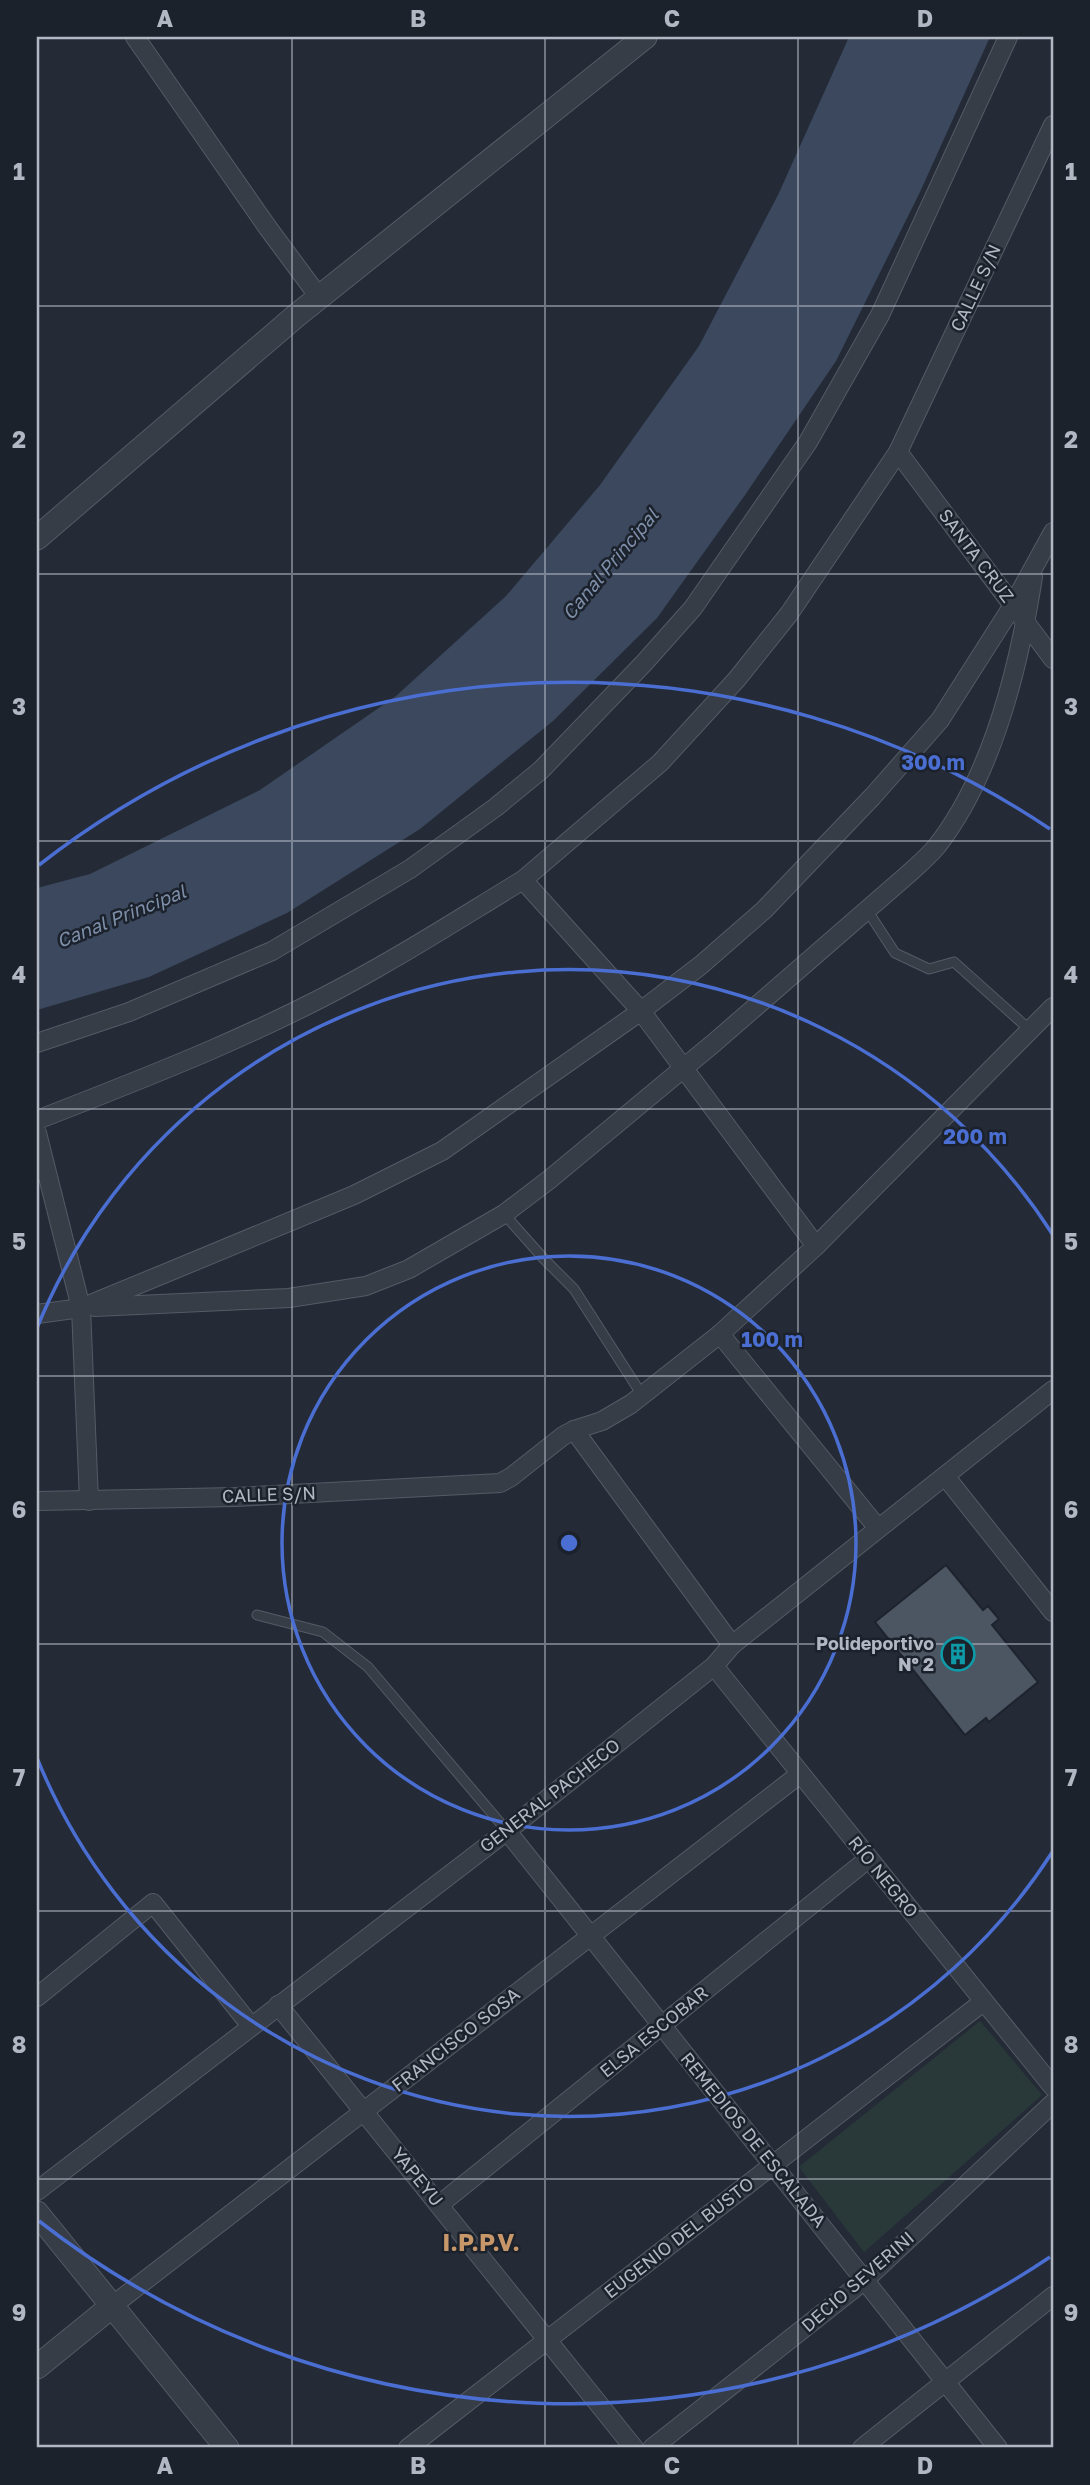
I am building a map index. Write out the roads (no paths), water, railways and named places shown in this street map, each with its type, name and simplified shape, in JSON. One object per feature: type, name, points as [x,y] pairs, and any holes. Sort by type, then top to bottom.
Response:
[{"type":"street","points":[[135,37],[319,297]]},
{"type":"street","points":[[37,538],[319,297],[645,37]]},
{"type":"street","points":[[37,1043],[129,1012],[272,951],[410,869],[496,807],[541,770],[693,608],[808,442],[880,314],[1008,37]]},
{"type":"street","name":"CALLE S/N","points":[[37,1119],[150,1077],[258,1029],[376,969],[523,880],[660,763],[737,679],[789,614],[898,452],[1053,124]]},
{"type":"street","name":"SANTA CRUZ","points":[[898,452],[1053,659]]},
{"type":"street","points":[[81,1307],[354,1195],[442,1151],[641,1011],[701,965],[764,910],[873,796],[940,720],[1013,605],[1053,532]]},
{"type":"street","points":[[37,1314],[81,1307],[289,1298],[366,1286],[409,1269],[504,1214],[685,1067],[936,848],[981,770],[1002,711],[1026,623],[1035,566]]},
{"type":"street","points":[[523,880],[641,1011],[816,1246]]},
{"type":"street","points":[[732,1645],[574,1430],[615,1415],[720,1334],[816,1246],[1053,1007]]},
{"type":"street","points":[[37,1133],[81,1307],[89,1501]]},
{"type":"street","points":[[720,1334],[877,1527]]},
{"type":"street","name":"GENERAL PACHECO","points":[[37,2191],[507,1831],[714,1666],[732,1645],[877,1527],[1053,1390]]},
{"type":"street","name":"CALLE S/N","points":[[37,1501],[248,1496],[500,1483],[574,1430]]},
{"type":"street","points":[[945,1476],[1053,1612]]},
{"type":"street","name":"RÍO NEGRO","points":[[714,1666],[1053,2087]]},
{"type":"street","name":"FRANCISCO SOSA","points":[[112,2306],[800,1774]]},
{"type":"street","name":"REMEDIOS DE ESCALADA","points":[[507,1831],[998,2448]]},
{"type":"street","name":"ELSA ESCOBAR","points":[[439,2205],[869,1858]]},
{"type":"street","points":[[37,1997],[153,1903],[251,2026]]},
{"type":"street","name":"EUGENIO DEL BUSTO","points":[[408,2448],[984,2002]]},
{"type":"street","name":"YAPEYU","points":[[278,2005],[634,2448]]},
{"type":"street","name":"DECIO SEVERINI","points":[[652,2448],[865,2280],[1053,2103]]},
{"type":"street","points":[[37,2213],[227,2448]]},
{"type":"street","points":[[862,2448],[1053,2295]]},
{"type":"street","points":[[37,2367],[112,2306]]},
{"type":"lane","points":[[867,910],[895,953],[929,969],[954,962],[1030,1030]]},
{"type":"lane","points":[[504,1214],[574,1289],[643,1395]]},
{"type":"lane","points":[[257,1615],[323,1632],[368,1667],[507,1831]]},
{"type":"water","name":"Canal Principal","points":[[849,37],[990,37],[920,192],[836,361],[657,618],[553,721],[420,829],[287,913],[149,977],[37,1010],[37,888],[90,874],[260,790],[396,696],[506,596],[600,485],[699,346],[778,195]]},
{"type":"place","name":"Polideportivo Nº 2","points":[[958,1654]]},
{"type":"district","name":"I.P.P.V.","points":[[481,2243]]}]
